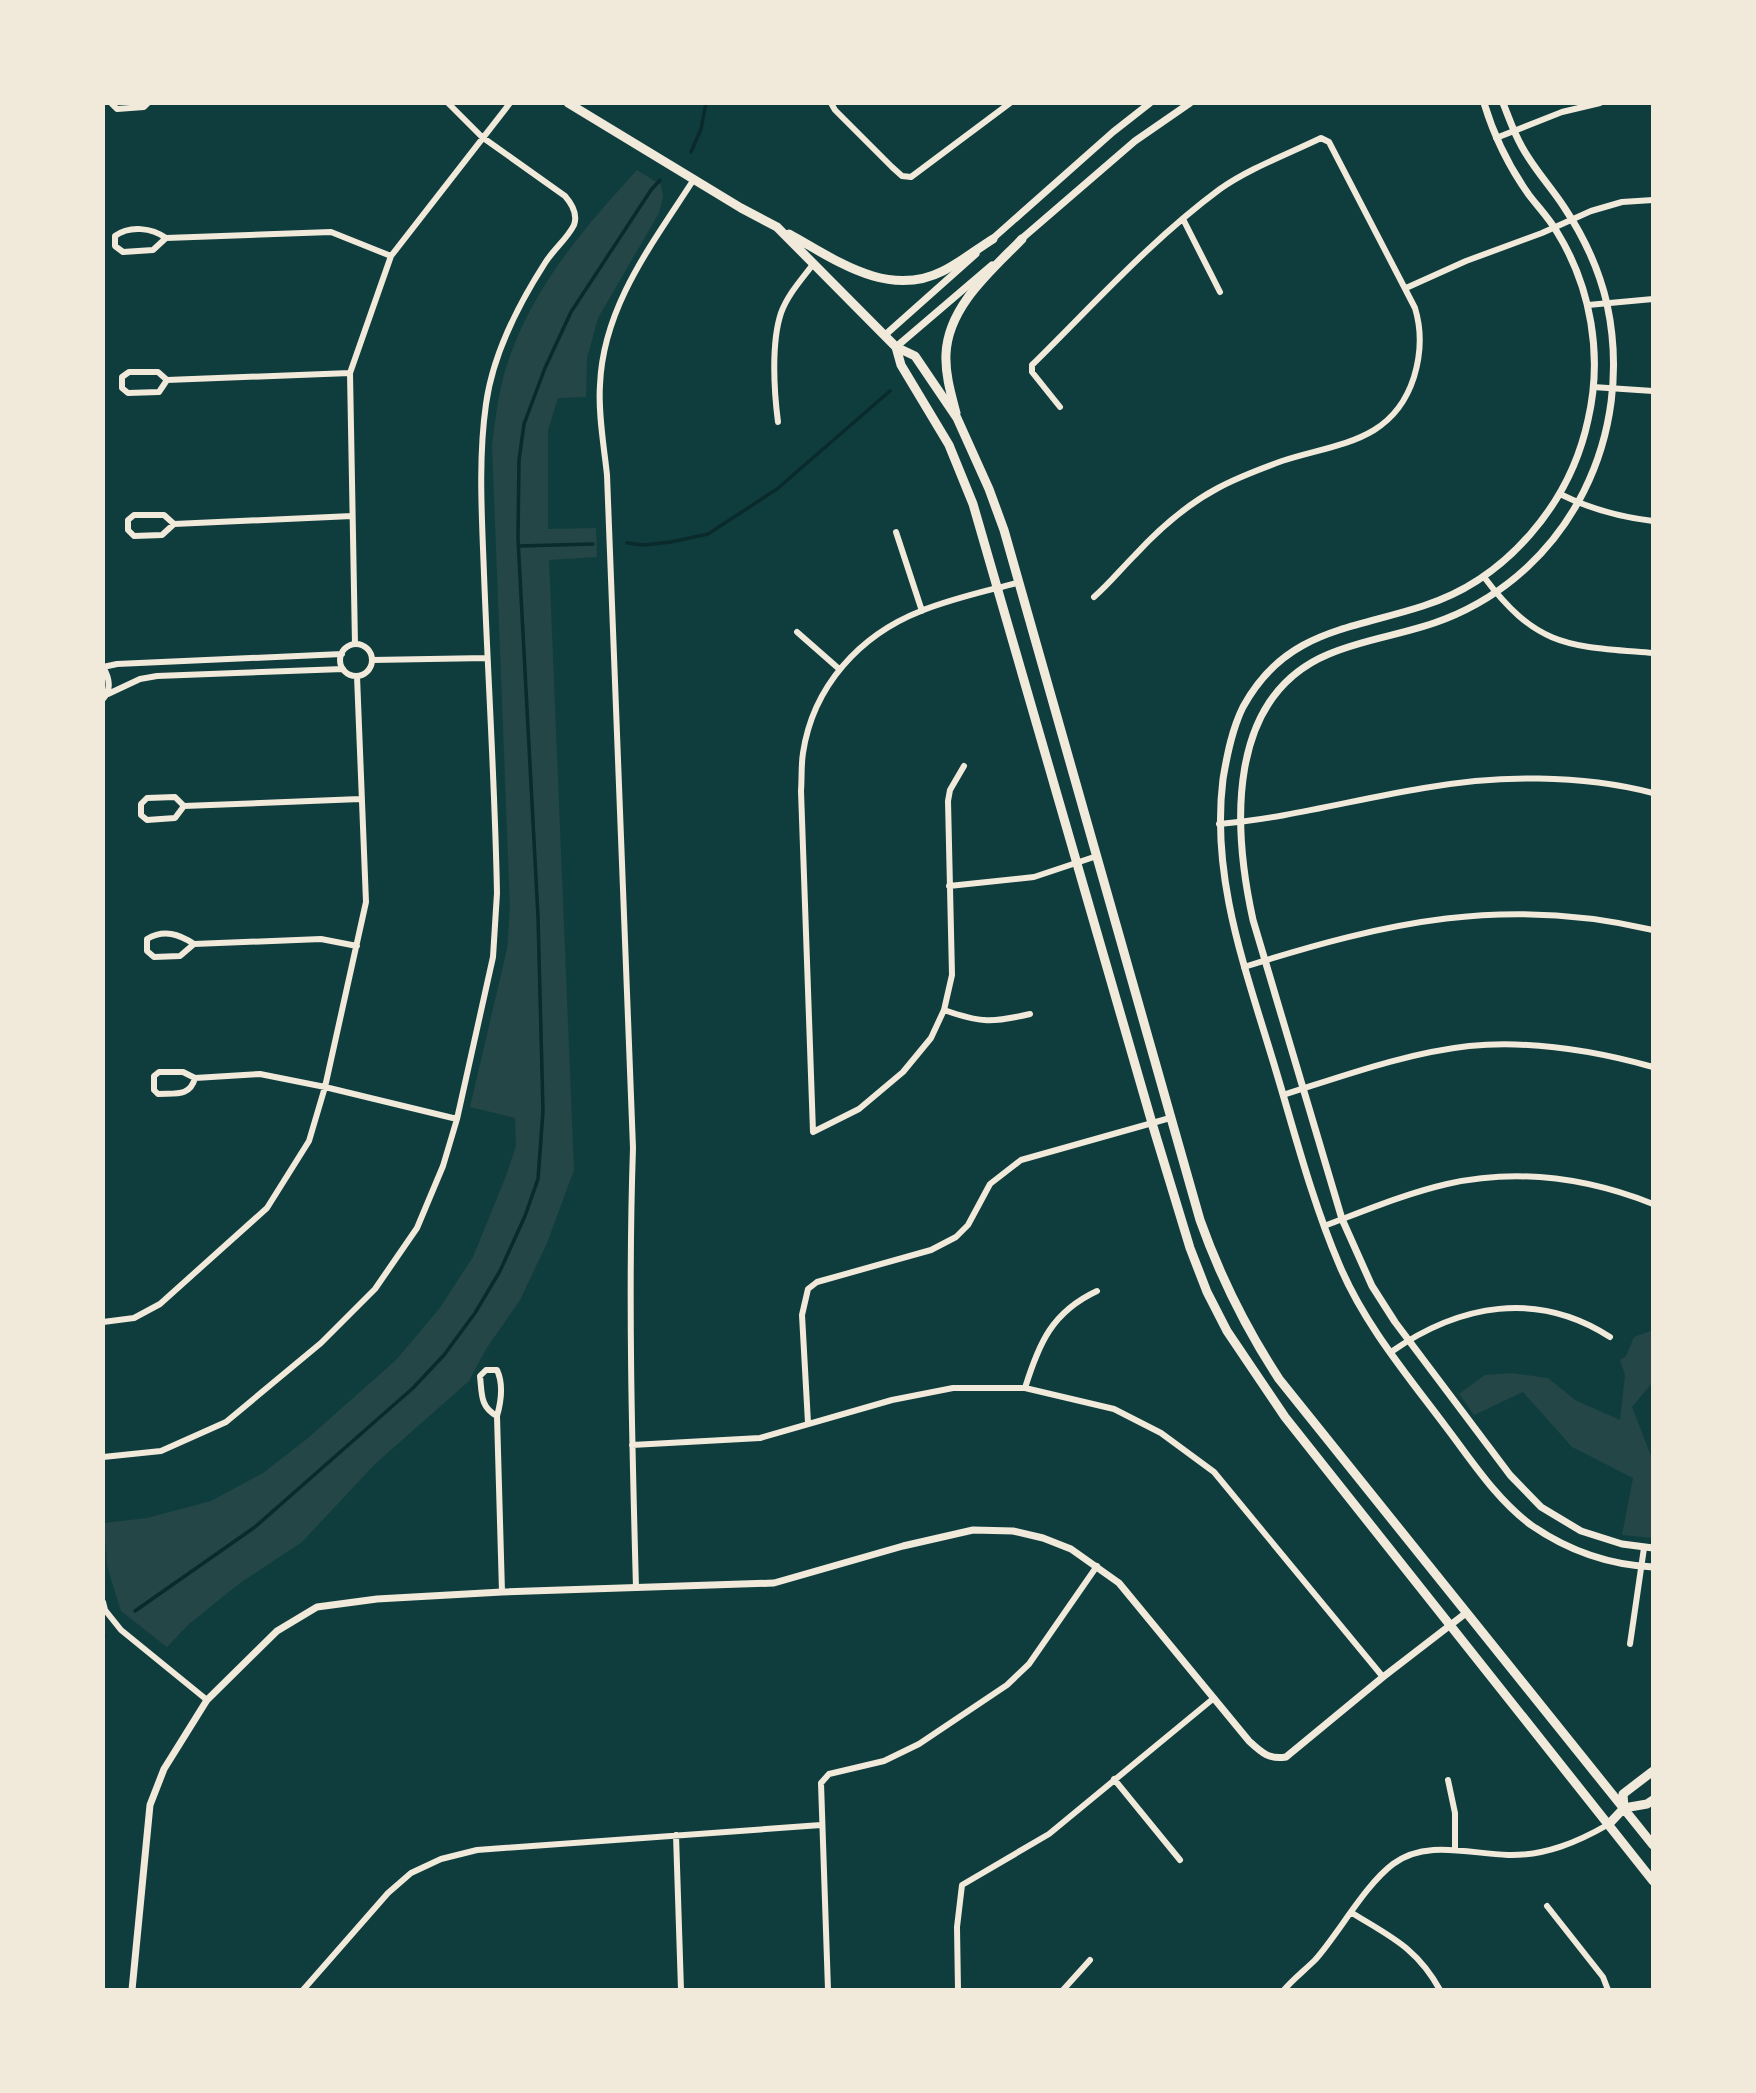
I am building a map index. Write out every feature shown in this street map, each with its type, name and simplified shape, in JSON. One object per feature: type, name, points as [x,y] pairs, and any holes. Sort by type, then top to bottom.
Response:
[{"type":"main road","points":[[568,103],[777,227],[852,268],[879,279],[912,280],[942,272],[993,239]]},
{"type":"main road","points":[[777,227],[896,347],[915,356],[957,418],[989,489],[1020,582],[1200,1220],[1218,1269],[1251,1336],[1279,1379],[1653,1845]]},
{"type":"main road","points":[[957,418],[946,365],[947,341],[951,329],[961,309],[982,280],[1023,239]]},
{"type":"main road","points":[[896,347],[901,365],[934,418],[977,515],[1152,1123],[1190,1248],[1207,1292],[1227,1331],[1285,1417],[1653,1881]]},
{"type":"main road","points":[[1624,1808],[1623,1794],[1653,1771]]},
{"type":"main road","points":[[1609,1824],[1624,1808],[1647,1804],[1653,1800]]},
{"type":"street","points":[[111,103],[117,109],[144,107],[148,103]]},
{"type":"street","points":[[103,1457],[161,1451],[226,1422],[321,1343],[375,1289],[417,1228],[443,1166],[457,1119],[494,944],[496,854],[481,477],[485,406],[489,384],[506,336],[528,290],[550,255],[574,225],[575,218],[573,205],[565,196],[482,137],[448,103]]},
{"type":"street","points":[[355,645],[350,373],[391,256],[510,103]]},
{"type":"street","points":[[831,103],[892,167],[902,176],[911,177],[1010,103]]},
{"type":"street","points":[[885,335],[1113,131],[1150,103]]},
{"type":"street","points":[[896,347],[1135,141],[1190,103]]},
{"type":"street","points":[[1484,103],[1496,138],[1516,175],[1554,226],[1570,257],[1588,306],[1593,341],[1593,387],[1582,441],[1560,494],[1531,532],[1507,558],[1484,577],[1425,606],[1346,626],[1315,638],[1277,663],[1242,709],[1225,764],[1219,824],[1225,890],[1244,967],[1324,1226],[1347,1283],[1364,1314],[1485,1479],[1514,1511],[1549,1537],[1570,1548],[1612,1561],[1653,1567]]},
{"type":"street","points":[[1503,103],[1530,160],[1572,219],[1587,246],[1606,303],[1612,336],[1614,388],[1600,456],[1578,503],[1541,554],[1496,593],[1444,620],[1327,654],[1293,676],[1272,699],[1259,722],[1244,774],[1239,822],[1244,880],[1265,961],[1342,1219],[1372,1286],[1408,1341],[1510,1475],[1541,1507],[1581,1531],[1648,1548],[1641,1566],[1630,1644]]},
{"type":"street","points":[[1496,138],[1562,112],[1600,103]]},
{"type":"street","points":[[1060,407],[1032,372],[1032,366],[1130,266],[1221,188],[1321,138],[1329,142],[1406,288],[1416,313],[1420,350],[1411,386],[1384,423],[1365,436],[1343,446],[1283,461],[1218,488],[1188,507],[1165,526],[1111,583],[1094,597]]},
{"type":"street","points":[[636,1588],[632,1445],[633,1148],[607,475],[600,385],[608,329],[632,275],[694,179]]},
{"type":"street","points":[[1406,288],[1466,261],[1608,205],[1653,200]]},
{"type":"street","points":[[1183,219],[1220,292]]},
{"type":"street","points":[[166,237],[153,250],[123,252],[115,246],[115,236],[123,230],[153,229],[166,237],[331,232],[391,256]]},
{"type":"street","points":[[778,422],[775,397],[777,336],[781,314],[790,295],[814,263]]},
{"type":"street","points":[[1588,306],[1653,299]]},
{"type":"street","points":[[167,380],[159,392],[128,393],[122,388],[122,377],[129,372],[158,372],[167,380],[350,373]]},
{"type":"street","points":[[1593,387],[1653,391]]},
{"type":"street","points":[[1560,494],[1615,515],[1653,521]]},
{"type":"street","points":[[174,524],[164,515],[134,515],[128,520],[128,530],[134,536],[162,535],[174,524],[352,516]]},
{"type":"street","points":[[896,532],[922,611]]},
{"type":"street","points":[[1484,577],[1517,617],[1548,637],[1591,648],[1653,653]]},
{"type":"street","points":[[964,766],[950,790],[948,801],[952,975],[944,1010],[931,1038],[904,1072],[859,1109],[813,1132],[801,791],[803,752],[813,717],[838,668],[858,649],[889,627],[922,611],[1020,582]]},
{"type":"street","points":[[797,632],[838,668]]},
{"type":"street","points":[[355,645],[367,649],[372,660],[368,671],[357,677],[343,669],[340,658],[347,648],[355,645]]},
{"type":"street","points":[[106,696],[109,678],[103,667],[117,664],[342,654]]},
{"type":"street","points":[[265,657],[266,671]]},
{"type":"street","points":[[372,660],[487,658]]},
{"type":"street","points":[[188,662],[188,674]]},
{"type":"street","points":[[106,696],[140,679],[188,674],[343,669]]},
{"type":"street","points":[[103,1322],[134,1318],[160,1304],[267,1208],[309,1141],[325,1087],[366,902],[357,677]]},
{"type":"street","points":[[1219,824],[1303,813],[1422,788],[1474,781],[1563,780],[1653,793]]},
{"type":"street","points":[[184,806],[175,818],[147,820],[141,815],[141,804],[147,799],[175,797],[184,806],[360,799]]},
{"type":"street","points":[[949,886],[1034,877],[1097,856]]},
{"type":"street","points":[[1244,967],[1398,925],[1483,913],[1561,915],[1653,930]]},
{"type":"street","points":[[194,944],[180,956],[154,957],[147,951],[147,939],[155,935],[178,934],[194,944],[321,939],[357,946]]},
{"type":"street","points":[[944,1010],[971,1020],[989,1022],[1030,1014]]},
{"type":"street","points":[[1283,1096],[1418,1056],[1470,1046],[1521,1044],[1569,1049],[1611,1055],[1653,1067]]},
{"type":"street","points":[[195,1078],[193,1087],[185,1093],[158,1094],[154,1090],[154,1076],[159,1072],[183,1072],[195,1078],[260,1074],[457,1119]]},
{"type":"street","points":[[808,1423],[802,1315],[808,1289],[817,1282],[931,1250],[956,1237],[968,1225],[990,1184],[1021,1160],[1170,1118]]},
{"type":"street","points":[[1324,1226],[1447,1184],[1505,1177],[1585,1181],[1653,1204]]},
{"type":"street","points":[[1025,1388],[1037,1351],[1053,1323],[1080,1299],[1097,1292]]},
{"type":"street","points":[[1391,1352],[1432,1327],[1456,1318],[1513,1308],[1560,1312],[1592,1325],[1610,1337]]},
{"type":"street","points":[[497,1416],[483,1405],[480,1376],[486,1370],[497,1370],[500,1377],[501,1402],[497,1416],[502,1592]]},
{"type":"street","points":[[632,1445],[760,1438],[892,1400],[953,1388],[1025,1388],[1114,1409],[1161,1433],[1214,1472],[1383,1677]]},
{"type":"street","points":[[132,1990],[150,1805],[164,1769],[207,1700],[277,1631],[317,1607],[377,1599],[502,1592],[774,1583],[904,1546],[973,1530],[1013,1531],[1043,1538],[1071,1549],[1119,1583],[1249,1741],[1263,1754],[1276,1759],[1286,1757],[1466,1613]]},
{"type":"street","points":[[828,1990],[821,1783],[829,1774],[884,1760],[919,1744],[1007,1685],[1029,1664],[1097,1566]]},
{"type":"street","points":[[103,1602],[105,1610],[121,1630],[207,1700]]},
{"type":"street","points":[[958,1990],[957,1927],[962,1885],[1049,1834],[1214,1698]]},
{"type":"street","points":[[1114,1779],[1180,1860]]},
{"type":"street","points":[[1448,1780],[1455,1812],[1455,1849]]},
{"type":"street","points":[[1284,1990],[1314,1960],[1393,1864],[1414,1854],[1455,1849],[1508,1855],[1545,1851],[1580,1840],[1609,1824]]},
{"type":"street","points":[[303,1990],[388,1893],[411,1873],[441,1859],[477,1850],[821,1825]]},
{"type":"street","points":[[676,1835],[681,1990]]},
{"type":"street","points":[[1547,1906],[1603,1977],[1608,1990]]},
{"type":"street","points":[[1352,1913],[1411,1950],[1431,1974],[1440,1990]]},
{"type":"street","points":[[1063,1990],[1090,1960]]},
{"type":"shaded area","points":[[637,170],[661,185],[663,196],[659,213],[598,318],[587,358],[586,397],[558,398],[548,430],[548,529],[596,528],[597,557],[549,560],[574,1170],[547,1243],[520,1300],[486,1349],[469,1381],[376,1463],[302,1542],[240,1583],[189,1624],[167,1647],[121,1611],[107,1566],[104,1523],[147,1518],[211,1501],[263,1473],[308,1438],[396,1360],[439,1309],[473,1257],[516,1146],[515,1118],[470,1107],[507,949],[510,907],[492,445],[506,367],[534,304],[581,234]]},
{"type":"shaded area","points":[[1653,1330],[1653,1382],[1632,1407],[1653,1461],[1653,1538],[1622,1535],[1633,1478],[1572,1447],[1523,1392],[1474,1415],[1459,1394],[1485,1375],[1511,1373],[1548,1378],[1575,1400],[1620,1420],[1625,1375],[1620,1360],[1626,1356],[1634,1337]]},
{"type":"waterway","points":[[691,152],[701,129],[706,103]]},
{"type":"waterway","points":[[135,1611],[255,1527],[413,1388],[444,1355],[475,1313],[500,1271],[525,1216],[538,1179],[543,1111],[538,916],[518,539],[519,460],[524,424],[545,368],[571,312],[660,180]]},
{"type":"waterway","points":[[627,543],[643,545],[671,542],[708,534],[777,489],[890,391]]},
{"type":"waterway","points":[[519,546],[593,544]]}]
